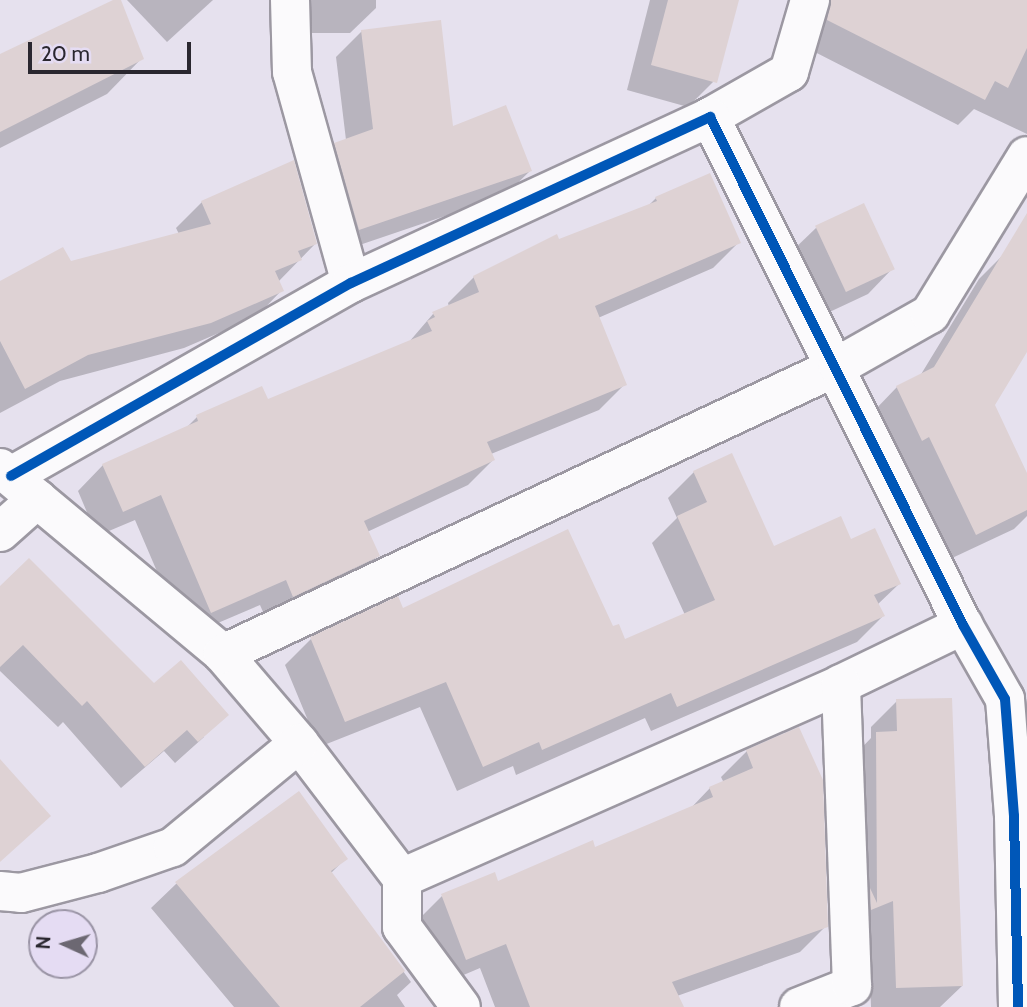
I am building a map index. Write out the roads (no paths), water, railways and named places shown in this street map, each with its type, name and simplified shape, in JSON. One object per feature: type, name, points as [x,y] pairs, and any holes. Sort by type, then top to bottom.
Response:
[{"type":"street","points":[[290,0],[292,72],[351,283]]},
{"type":"street","points":[[0,532],[16,481],[351,283],[709,117],[789,72],[810,0]]},
{"type":"street","points":[[709,117],[838,366],[963,625],[1005,699],[1021,802],[1018,1007]]},
{"type":"street","points":[[223,654],[838,366],[930,313],[1027,156]]},
{"type":"street","points":[[16,481],[223,654],[299,743],[402,878],[402,927],[461,1007]]},
{"type":"street","points":[[402,878],[841,684],[963,625]]},
{"type":"street","points":[[799,1007],[852,986],[841,684]]},
{"type":"street","points":[[0,891],[20,893],[98,873],[173,847],[299,743]]}]
